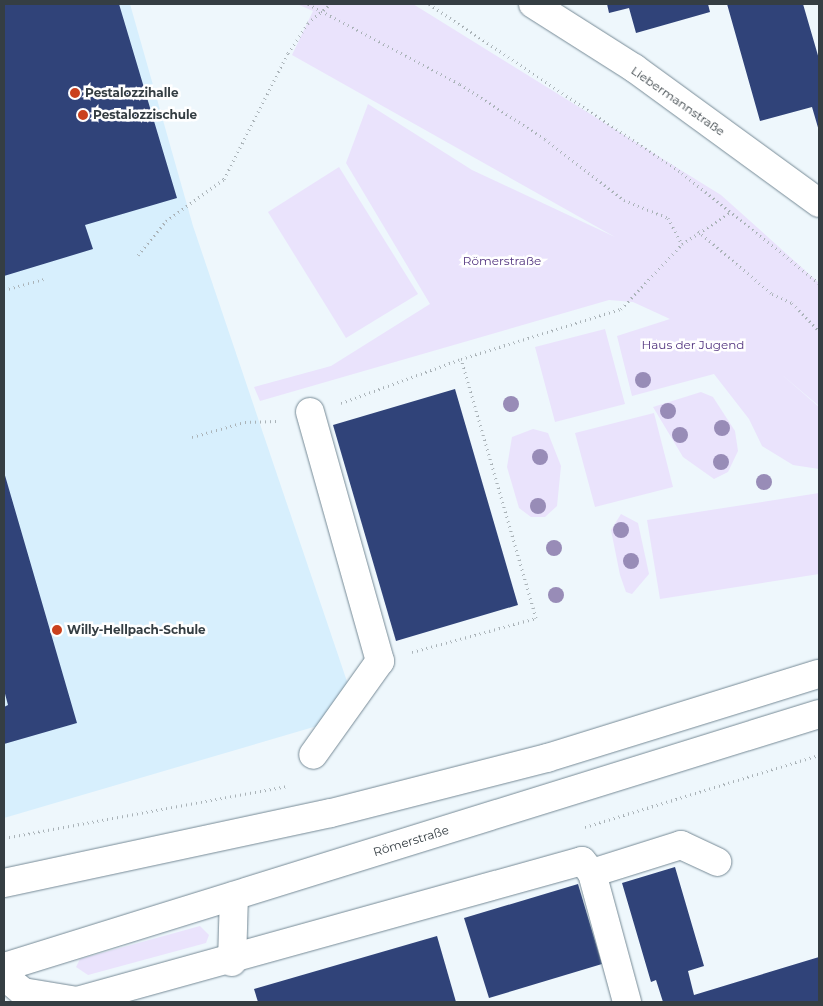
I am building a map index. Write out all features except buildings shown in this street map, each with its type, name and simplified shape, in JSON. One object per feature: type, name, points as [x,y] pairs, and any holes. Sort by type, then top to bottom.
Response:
[{"type":"main road","name":"Liebermannstraße","points":[[533,4],[634,68],[819,203]]},
{"type":"main road","points":[[310,412],[380,660],[313,755]]},
{"type":"main road","points":[[4,883],[331,813],[547,758],[819,674]]},
{"type":"main road","name":"Römerstraße","points":[[4,968],[819,714]]},
{"type":"main road","points":[[592,873],[681,845],[717,862]]},
{"type":"main road","points":[[4,976],[23,992],[77,1001],[232,962],[571,863],[585,863],[592,873],[627,1002]]},
{"type":"main road","points":[[232,962],[234,896]]},
{"type":"path","points":[[308,4],[324,10],[460,84],[545,139],[624,200],[668,218],[682,244]]},
{"type":"path","points":[[138,255],[166,221],[224,179],[288,53],[308,23],[331,4]]},
{"type":"path","points":[[429,4],[682,173],[819,283]]},
{"type":"path","points":[[192,437],[310,412],[461,359],[621,309],[682,244],[698,231],[731,212]]},
{"type":"path","points":[[698,231],[819,331]]},
{"type":"path","points":[[4,290],[44,279]]},
{"type":"path","points":[[380,660],[536,618],[461,359]]},
{"type":"path","points":[[4,838],[293,785]]},
{"type":"shaded area","points":[[4,4],[130,4],[193,226],[358,714],[4,818]]},
{"type":"green space","name":"Haus der Jugend","points":[[297,4],[413,4],[721,195],[819,283],[819,406],[781,374],[819,407],[819,469],[793,465],[762,446],[749,419],[714,374],[632,396],[617,336],[670,319],[633,302],[609,300],[260,401],[254,387],[331,366],[430,304],[346,163],[368,104],[472,170],[615,237],[292,55],[313,11]]},
{"type":"green space","points":[[339,167],[418,294],[346,338],[268,212]]},
{"type":"green space","points":[[605,329],[625,404],[555,422],[535,347]]},
{"type":"green space","points":[[701,392],[713,397],[735,431],[738,451],[728,472],[714,479],[683,457],[653,407]]},
{"type":"green space","points":[[654,413],[673,487],[595,507],[575,433]]},
{"type":"green space","points":[[533,429],[548,433],[561,466],[557,506],[545,517],[531,517],[519,508],[507,467],[512,437]]},
{"type":"green space","points":[[819,493],[819,574],[660,599],[647,520]]},
{"type":"green space","points":[[621,514],[638,523],[649,574],[632,594],[626,592],[620,575],[611,530]]},
{"type":"green space","points":[[200,926],[209,935],[206,943],[88,975],[76,967],[80,959]]},
{"type":"place","name":"Pestalozzihalle","points":[[75,93]]},
{"type":"place","name":"Pestalozzischule","points":[[83,115]]},
{"type":"place","name":"Willy-Hellpach-Schule","points":[[57,630]]}]
